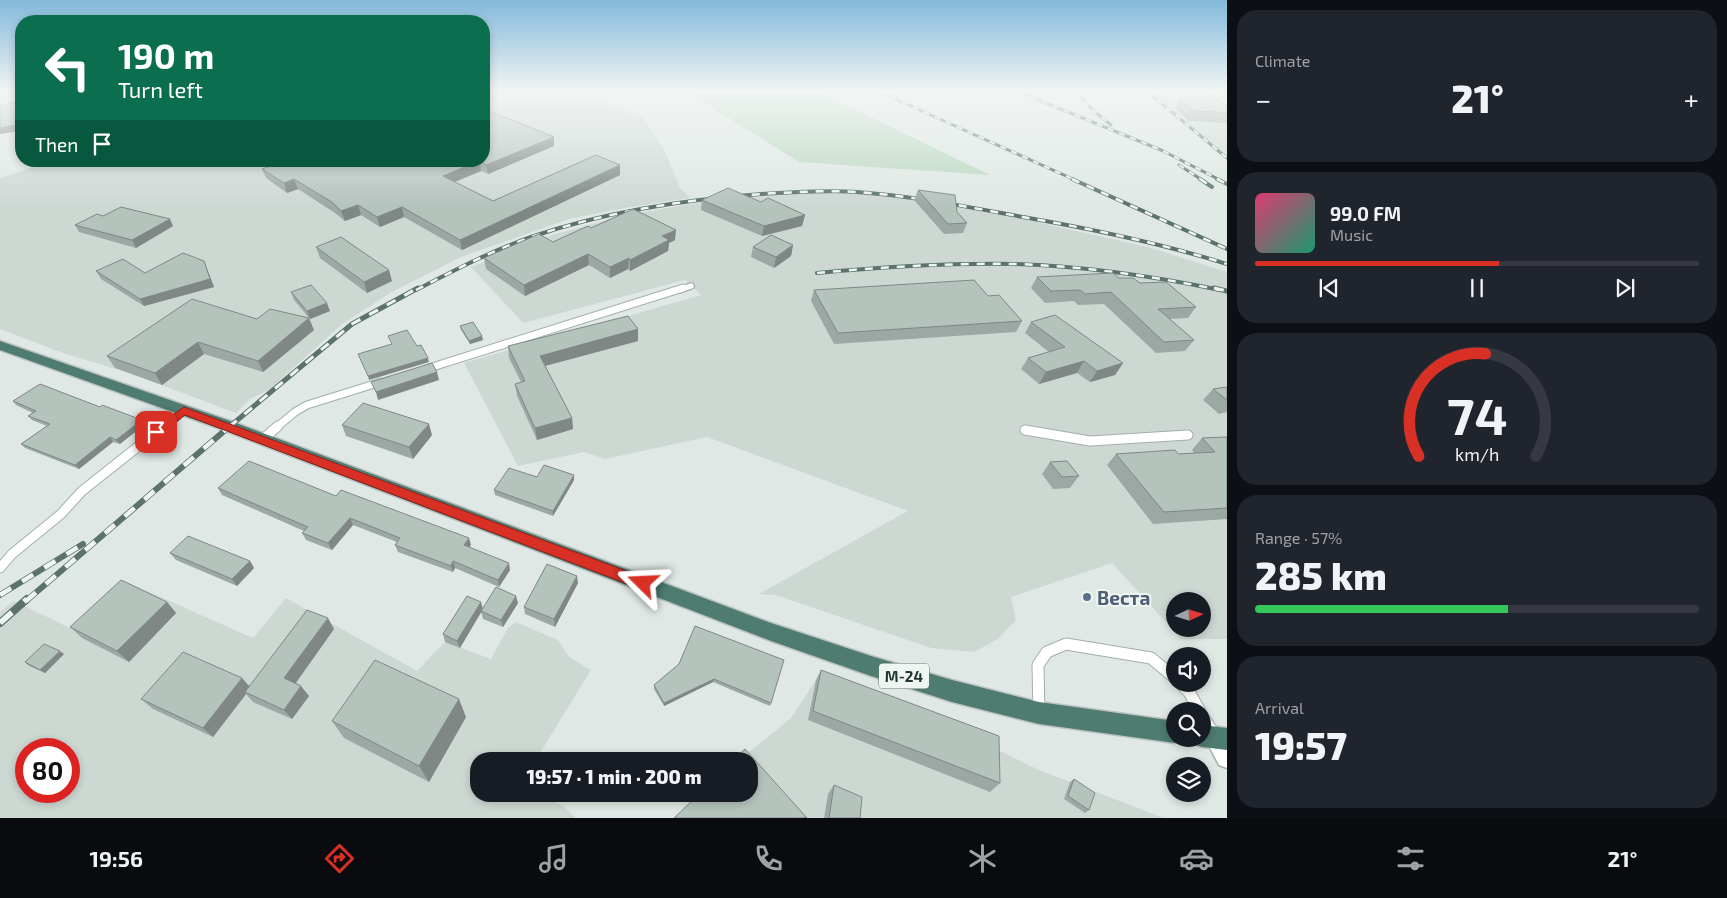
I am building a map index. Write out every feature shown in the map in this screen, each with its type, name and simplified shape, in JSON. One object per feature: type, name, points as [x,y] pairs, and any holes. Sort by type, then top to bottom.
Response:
[{"type":"highway","name":"М-24","points":[[0,345],[263,439],[770,632],[952,691],[1039,713],[1166,731]]},
{"type":"lane","points":[[418,371],[691,286]]},
{"type":"lane","points":[[263,439],[295,412],[307,405],[390,380]]},
{"type":"lane","points":[[0,568],[12,554],[61,514],[82,491],[184,410]]},
{"type":"lane","points":[[1025,430],[1090,440],[1188,435]]},
{"type":"lane","points":[[1039,713],[1038,665],[1047,652],[1066,644],[1151,658],[1166,670]]},
{"type":"lane","points":[[1211,731],[1218,743]]},
{"type":"shaded area","points":[[490,130],[652,130],[664,149],[680,188],[690,198],[569,219],[461,257],[390,293],[341,325],[269,390],[250,399],[236,413],[129,373],[63,353],[0,329],[0,178],[33,167],[490,167]]},
{"type":"shaded area","points":[[1196,130],[1227,130],[1227,156]]},
{"type":"shaded area","points":[[801,193],[870,194],[951,205],[1037,220],[1036,222],[1148,247],[1227,272],[1227,639],[1180,638],[1211,638],[1211,592],[1166,592],[1166,622],[1112,563],[1011,597],[1016,620],[998,639],[974,652],[931,648],[776,595],[759,594],[908,511],[707,437],[605,459],[584,452],[518,466],[464,363],[701,295],[685,280],[523,323],[471,267],[552,235],[626,215],[727,198]]},
{"type":"shaded area","points":[[129,583],[253,638],[286,598],[417,671],[445,642],[491,659],[508,628],[516,622],[558,640],[569,657],[591,670],[541,752],[470,752],[470,802],[554,802],[563,806],[576,818],[0,818],[0,612],[14,601],[78,632]]},
{"type":"shaded area","points":[[816,680],[990,746],[1039,770],[1164,818],[680,818],[726,802],[758,802],[758,752],[749,752],[791,718]]},
{"type":"green space","points":[[748,130],[898,130],[990,175],[799,162]]},
{"type":"building","points":[[490,130],[537,130],[554,137],[490,163]]},
{"type":"building","points":[[596,155],[620,165],[460,240],[402,207],[377,217],[358,205],[341,211],[332,202],[294,179],[284,183],[262,169],[268,167],[465,167],[443,176],[493,201]]},
{"type":"building","points":[[728,188],[761,202],[768,198],[805,215],[764,226],[702,200]]},
{"type":"building","points":[[918,190],[955,195],[957,212],[967,223],[948,224]]},
{"type":"building","points":[[121,207],[170,219],[132,240],[75,225],[97,214],[103,216]]},
{"type":"building","points":[[633,209],[676,230],[662,236],[669,240],[630,260],[629,258],[610,267],[588,254],[524,285],[484,258],[539,234],[553,242],[588,226],[591,228]]},
{"type":"building","points":[[771,235],[793,245],[776,257],[753,247]]},
{"type":"building","points":[[341,237],[389,270],[364,282],[316,247]]},
{"type":"building","points":[[183,253],[204,261],[210,279],[140,299],[96,271],[123,259],[145,273]]},
{"type":"building","points":[[1113,273],[1119,278],[1133,278],[1140,283],[1166,282],[1196,307],[1158,309],[1194,340],[1164,342],[1111,292],[1085,294],[1080,290],[1051,291],[1037,277]]},
{"type":"building","points":[[974,280],[988,296],[999,295],[1022,321],[838,333],[814,290]]},
{"type":"building","points":[[311,285],[327,303],[307,311],[291,292]]},
{"type":"building","points":[[192,299],[257,319],[270,309],[309,318],[258,361],[198,342],[155,373],[107,356]]},
{"type":"building","points":[[1055,315],[1123,363],[1097,371],[1084,361],[1046,372],[1028,358],[1065,347],[1031,322]]},
{"type":"building","points":[[628,316],[638,329],[540,356],[572,418],[535,428],[515,384],[525,381],[508,346]]},
{"type":"building","points":[[473,322],[482,336],[469,341],[460,326]]},
{"type":"building","points":[[407,330],[417,346],[421,345],[428,358],[368,376],[358,354],[392,344],[388,336]]},
{"type":"building","points":[[432,363],[437,372],[376,392],[371,382]]},
{"type":"building","points":[[40,384],[100,407],[102,405],[142,420],[116,440],[110,437],[75,465],[21,444],[50,424],[28,416],[36,411],[13,401]]},
{"type":"building","points":[[1227,387],[1227,400],[1213,389]]},
{"type":"building","points":[[363,403],[429,424],[409,447],[342,425]]},
{"type":"building","points":[[1227,437],[1227,508],[1164,512],[1116,454],[1175,450],[1178,454],[1215,452],[1202,438]]},
{"type":"building","points":[[249,461],[336,496],[341,490],[469,538],[464,545],[509,563],[498,580],[453,561],[451,566],[395,545],[400,538],[350,518],[328,543],[302,533],[308,527],[218,488]]},
{"type":"building","points":[[1067,461],[1079,476],[1062,477],[1050,462]]},
{"type":"building","points":[[544,465],[574,475],[553,511],[494,490],[509,468],[537,477]]},
{"type":"building","points":[[188,536],[250,561],[232,579],[170,553]]},
{"type":"building","points":[[547,564],[577,576],[554,619],[524,607]]},
{"type":"building","points":[[121,580],[167,602],[117,651],[70,627]]},
{"type":"building","points":[[496,587],[516,596],[501,620],[481,611]]},
{"type":"building","points":[[467,596],[481,602],[457,641],[443,634]]},
{"type":"building","points":[[307,610],[328,618],[284,678],[301,686],[284,710],[245,692]]},
{"type":"building","points":[[695,626],[784,660],[771,703],[714,679],[664,703],[654,685],[679,664]]},
{"type":"building","points":[[44,644],[60,651],[40,670],[25,662]]},
{"type":"building","points":[[183,652],[242,678],[203,728],[141,699]]},
{"type":"building","points":[[375,660],[459,699],[419,766],[332,721]]},
{"type":"building","points":[[821,670],[999,736],[1000,783],[813,711]]},
{"type":"building","points":[[758,763],[807,818],[804,817],[674,818],[691,802],[758,802]]},
{"type":"building","points":[[1074,779],[1095,793],[1089,810],[1068,796]]},
{"type":"building","points":[[834,785],[862,797],[860,818],[829,818]]},
{"type":"railway","points":[[965,130],[1075,180]]},
{"type":"railway","points":[[1112,130],[1161,150],[1220,180]]},
{"type":"railway","points":[[1194,130],[1227,158]]},
{"type":"railway","points":[[1179,165],[1202,180]]},
{"type":"railway","points":[[1072,179],[1227,249]]},
{"type":"railway","points":[[1200,179],[1212,187]]},
{"type":"railway","points":[[1217,179],[1227,184]]},
{"type":"railway","points":[[416,290],[504,248],[534,236],[593,219],[624,212],[716,198],[817,191],[847,191],[920,199],[1075,226],[1177,249],[1227,264]]},
{"type":"railway","points":[[817,273],[915,266],[1014,264],[1066,267],[1117,273],[1169,280],[1220,290]]},
{"type":"railway","points":[[229,427],[352,324],[418,288]]},
{"type":"railway","points":[[1214,288],[1227,291]]},
{"type":"railway","points":[[26,601],[230,426]]},
{"type":"railway","points":[[0,595],[83,544]]},
{"type":"railway","points":[[0,623],[27,599]]},
{"type":"place","name":"Веста","points":[[1087,597]]},
{"type":"route","points":[[156,432],[184,410],[643,583]]}]
